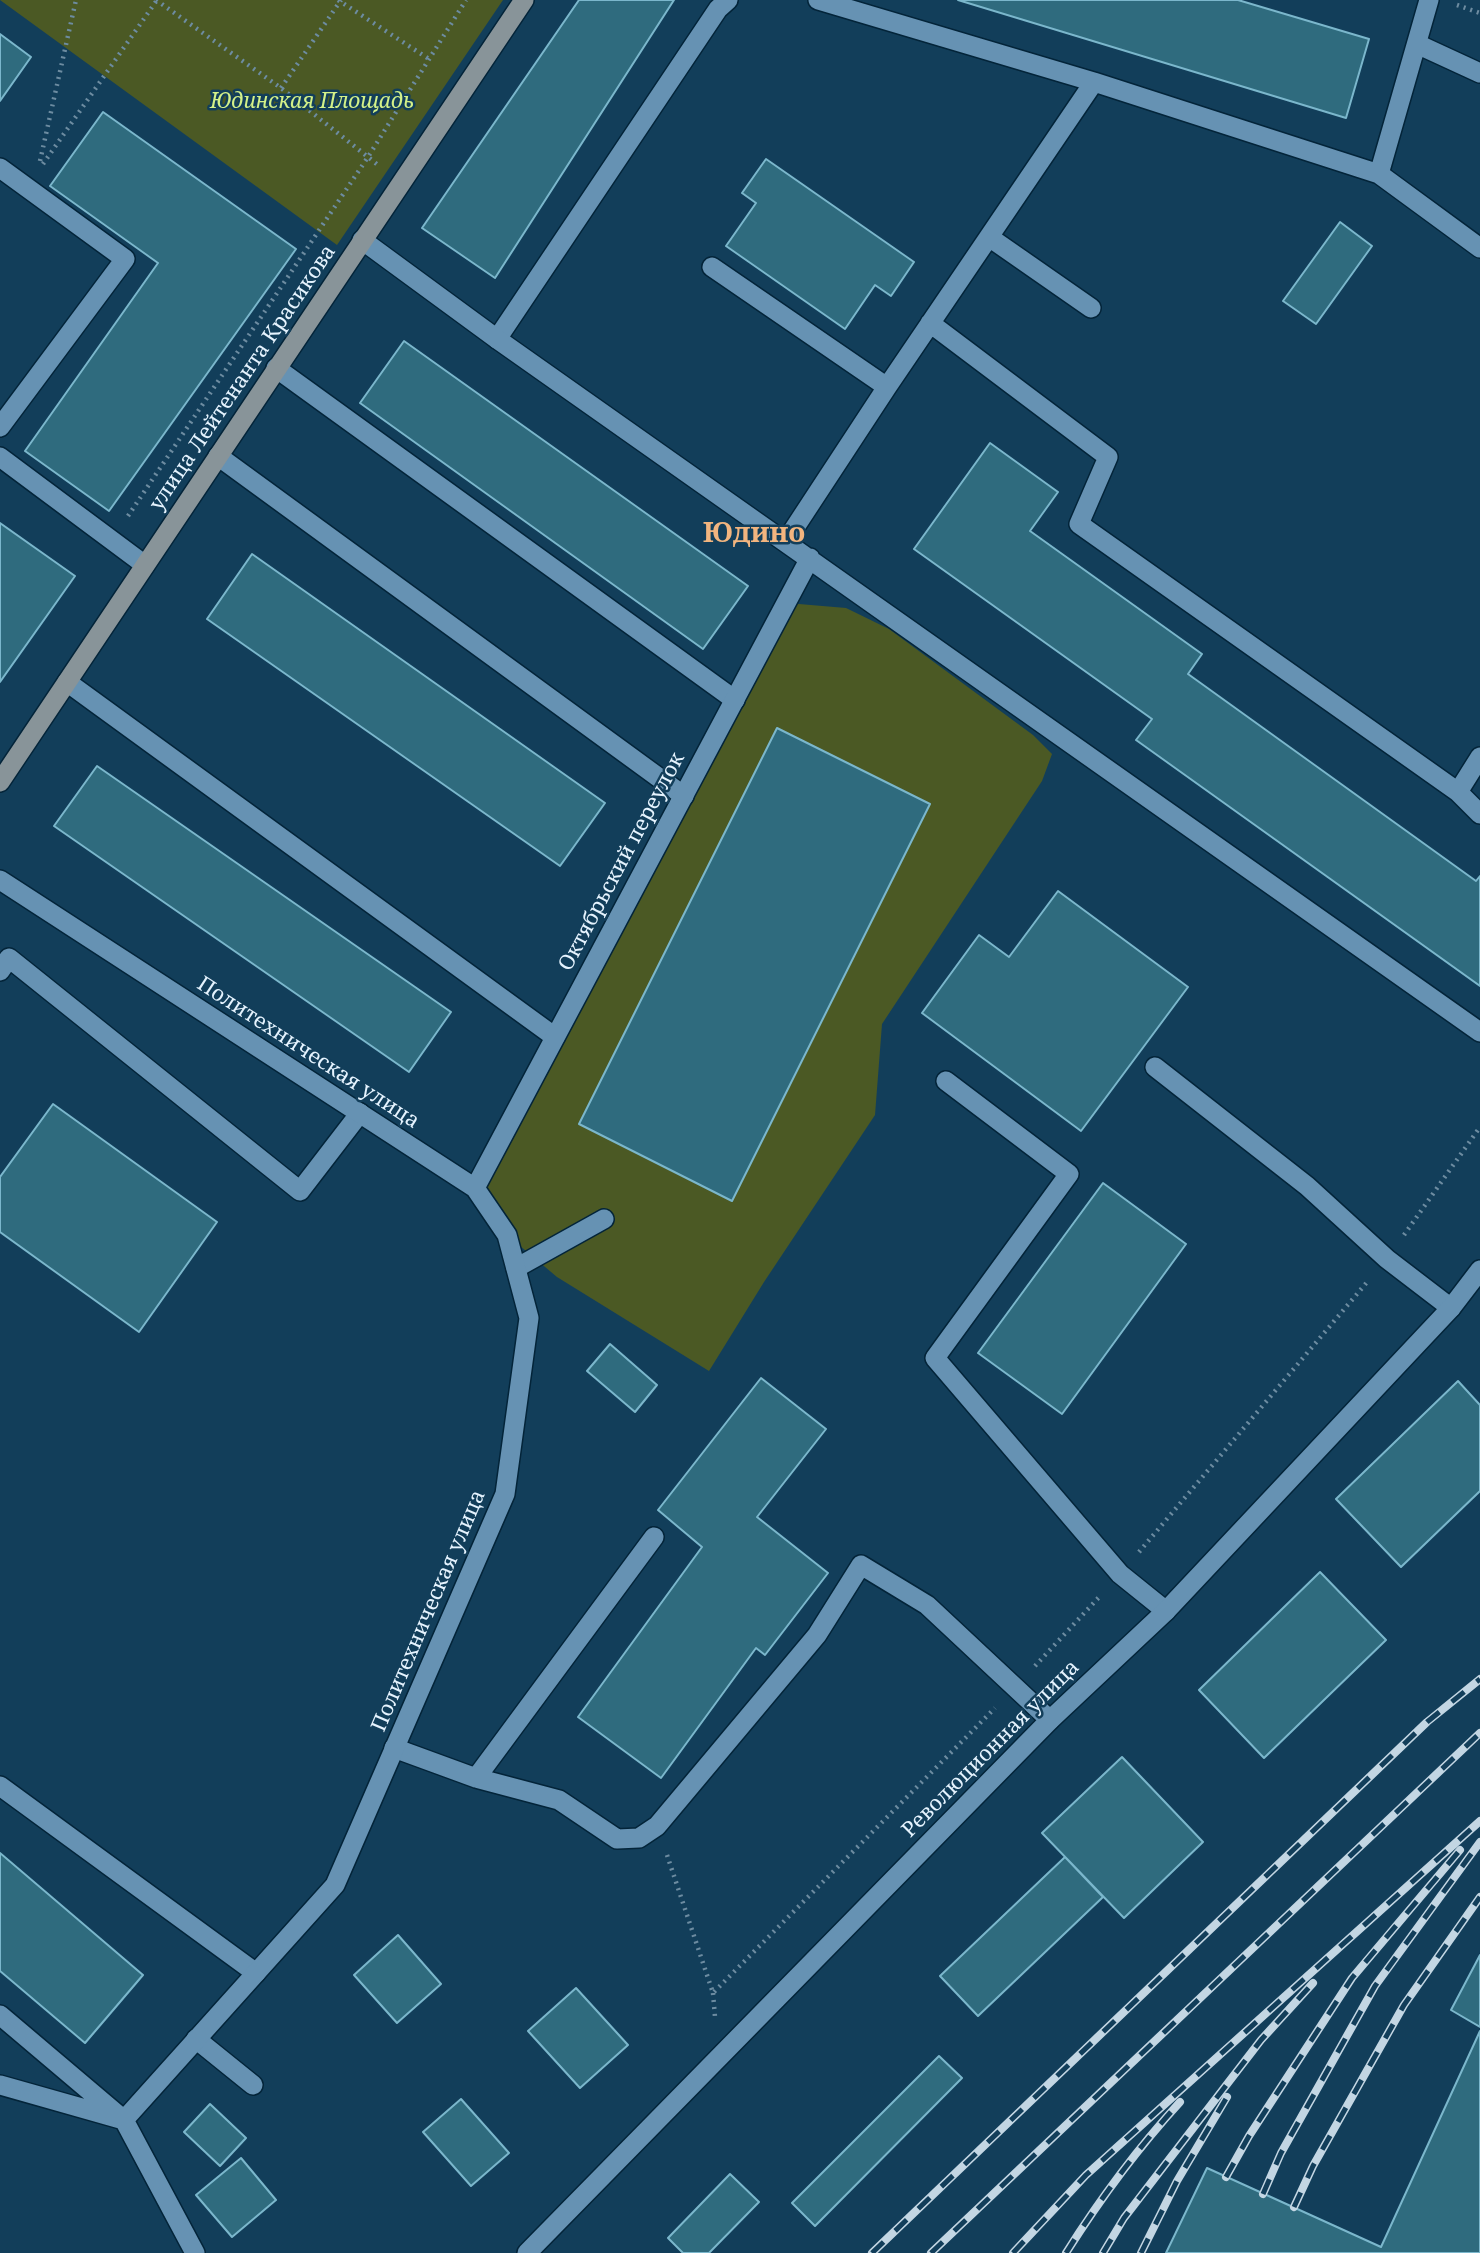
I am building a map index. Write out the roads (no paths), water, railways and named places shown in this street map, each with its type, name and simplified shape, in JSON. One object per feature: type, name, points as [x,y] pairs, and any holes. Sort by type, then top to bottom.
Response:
[{"type":"main road","name":"улица Лейтенанта Красикова","points":[[0,782],[524,0]]},
{"type":"street","points":[[497,338],[718,9],[728,0]]},
{"type":"street","points":[[818,0],[1094,82],[1379,173],[1480,248]]},
{"type":"street","points":[[1379,173],[1429,0]]},
{"type":"street","points":[[1416,44],[1480,73]]},
{"type":"street","points":[[786,541],[1094,82]]},
{"type":"street","points":[[0,168],[125,260],[0,427]]},
{"type":"street","points":[[989,237],[1091,308]]},
{"type":"street","points":[[362,240],[1480,1032]]},
{"type":"street","points":[[712,267],[887,387]]},
{"type":"street","points":[[930,323],[1108,457],[1079,524],[1458,792],[1480,814]]},
{"type":"street","points":[[276,369],[735,700]]},
{"type":"street","points":[[218,456],[684,796]]},
{"type":"street","points":[[0,457],[145,565]]},
{"type":"street","name":"Октябрьский переулок","points":[[475,1188],[810,558]]},
{"type":"street","points":[[67,682],[555,1037]]},
{"type":"street","points":[[1458,792],[1480,757]]},
{"type":"street","name":"Политехническая улица","points":[[0,880],[475,1188],[507,1235],[529,1318],[505,1494],[335,1885],[124,2120]]},
{"type":"street","points":[[0,971],[9,958],[300,1191],[360,1113]]},
{"type":"street","points":[[1155,1067],[1307,1186],[1387,1259],[1451,1308]]},
{"type":"street","points":[[946,1081],[1069,1174],[935,1358],[1120,1574],[1166,1612]]},
{"type":"street","points":[[516,1268],[604,1219]]},
{"type":"street","name":"Революционная улица","points":[[527,2253],[1050,1720],[1166,1612],[1451,1308],[1480,1270]]},
{"type":"street","points":[[476,1778],[654,1537]]},
{"type":"street","points":[[394,1748],[476,1778],[559,1800],[617,1839],[639,1838],[657,1826],[817,1635],[861,1565],[927,1605],[1050,1720]]},
{"type":"street","points":[[0,1786],[256,1973]]},
{"type":"street","points":[[0,2015],[124,2120],[195,2253]]},
{"type":"street","points":[[196,2039],[253,2085]]},
{"type":"street","points":[[0,2085],[124,2120]]},
{"type":"railway","points":[[872,2253],[1427,1722],[1480,1679]]},
{"type":"railway","points":[[931,2253],[1480,1733]]},
{"type":"railway","points":[[1013,2253],[1086,2175],[1480,1821]]},
{"type":"railway","points":[[1263,2194],[1281,2153],[1375,1986],[1480,1842]]},
{"type":"railway","points":[[1226,2177],[1249,2136],[1352,1978],[1460,1850]]},
{"type":"railway","points":[[1294,2207],[1313,2166],[1404,2005],[1480,1897]]},
{"type":"railway","points":[[1103,2253],[1124,2218],[1261,2040],[1313,1983]]},
{"type":"railway","points":[[1141,2253],[1177,2181],[1227,2097]]},
{"type":"railway","points":[[1066,2253],[1120,2175],[1180,2102]]},
{"type":"district","name":"Юдино","points":[[754,534]]},
{"type":"park label","name":"Юдинская Площадь","points":[[312,102]]}]
